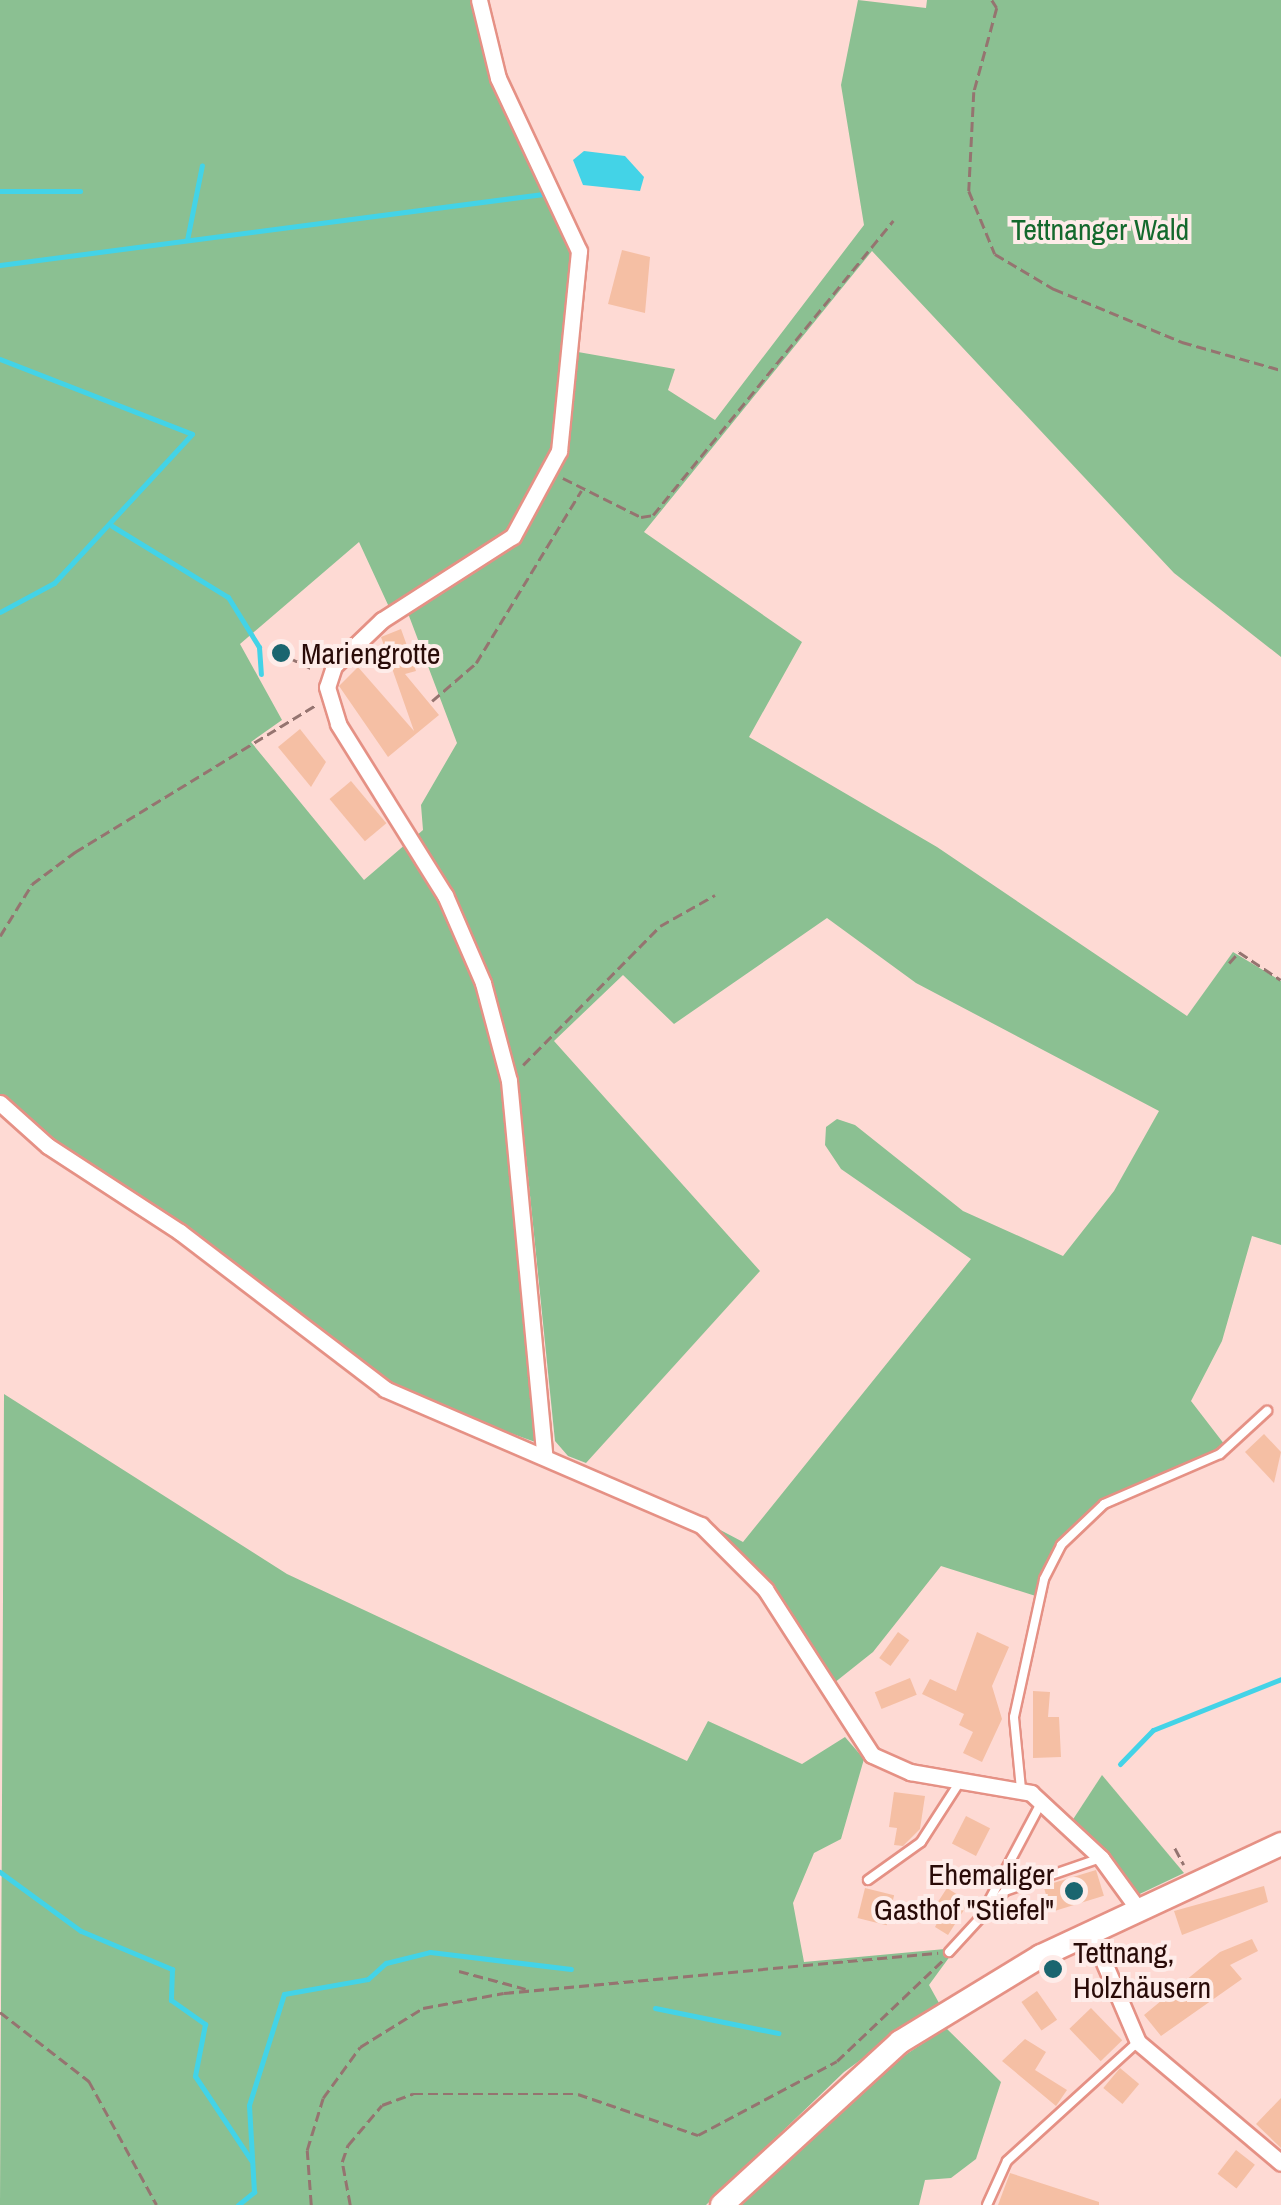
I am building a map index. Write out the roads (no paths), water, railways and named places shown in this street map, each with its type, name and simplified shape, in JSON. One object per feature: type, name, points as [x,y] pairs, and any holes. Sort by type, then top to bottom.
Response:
[{"type":"main road","points":[[722,2205],[900,2042],[1091,1932],[1281,1844]]},
{"type":"street","points":[[479,0],[498,78],[579,251],[569,396],[554,472],[513,536],[382,620],[328,676],[329,699],[472,949],[509,1082],[544,1454]]},
{"type":"street","points":[[0,1103],[48,1146],[180,1232],[385,1389],[672,1510],[739,1556],[848,1726],[872,1755],[896,1767],[1022,1789],[1042,1801],[1101,1858],[1138,1910]]},
{"type":"street","points":[[1091,1932],[1138,2042],[1281,2163]]},
{"type":"lane","points":[[1022,1789],[1014,1717],[1044,1579],[1061,1544],[1104,1504],[1220,1454],[1267,1410]]},
{"type":"lane","points":[[868,1880],[921,1842],[963,1777]]},
{"type":"lane","points":[[949,1952],[986,1905],[1042,1801]]},
{"type":"lane","points":[[986,1905],[1036,1877],[1101,1858]]},
{"type":"lane","points":[[987,2205],[1007,2161],[1138,2042]]},
{"type":"water","points":[[584,151],[625,156],[644,177],[640,191],[583,185],[573,160]]},
{"type":"waterway","points":[[187,240],[202,165]]},
{"type":"waterway","points":[[0,191],[80,191]]},
{"type":"waterway","points":[[0,265],[543,194]]},
{"type":"waterway","points":[[0,359],[192,434],[54,583],[0,612]]},
{"type":"waterway","points":[[112,526],[228,597],[259,647],[261,674]]},
{"type":"waterway","points":[[1120,1764],[1153,1730],[1281,1679]]},
{"type":"waterway","points":[[0,1872],[81,1931],[172,1969],[171,2000],[205,2024],[195,2076],[251,2160]]},
{"type":"waterway","points":[[238,2205],[254,2192],[249,2105],[284,1994],[368,1979],[386,1963],[430,1952],[571,1969]]},
{"type":"waterway","points":[[655,2008],[778,2033]]},
{"type":"place","name":"Mariengrotte","points":[[281,653]]},
{"type":"place","name":"Ehemaliger Gasthof \"Stiefel\"","points":[[1074,1891]]},
{"type":"place","name":"Tettnang, Holzhäusern","points":[[1053,1969]]},
{"type":"park label","name":"Tettnanger Wald","points":[[1100,229]]}]
